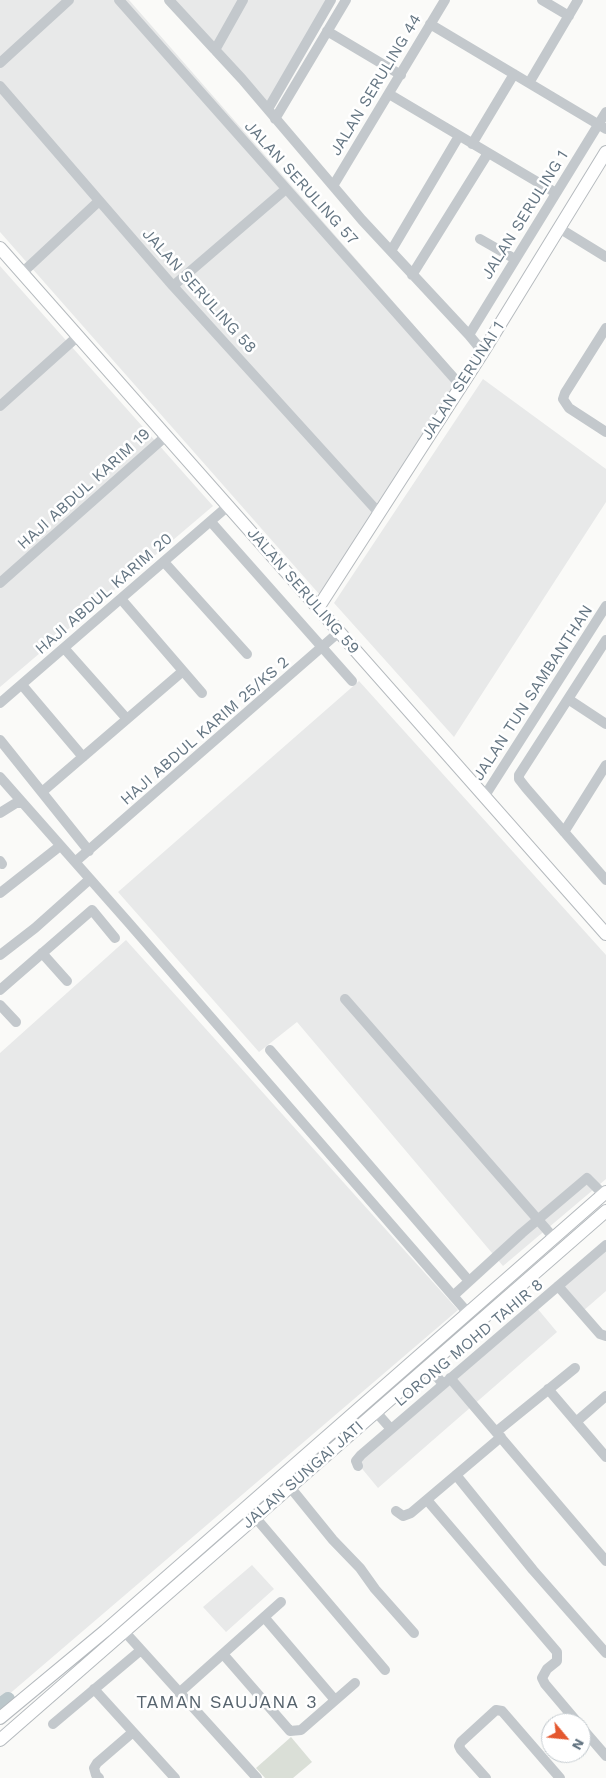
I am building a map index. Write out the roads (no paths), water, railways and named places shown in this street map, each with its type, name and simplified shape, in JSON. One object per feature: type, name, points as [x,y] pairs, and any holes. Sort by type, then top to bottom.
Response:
[{"type":"main road","name":"JALAN SERUNAI 1","points":[[318,608],[483,352],[606,152]]},
{"type":"main road","name":"JALAN SERULING 59","points":[[0,248],[606,934]]},
{"type":"main road","name":"JALAN SUNGAI JATI","points":[[0,1718],[105,1631],[605,1193]]},
{"type":"main road","name":"JALAN SUNGAI JATI","points":[[0,1740],[606,1211]]},
{"type":"street","points":[[0,63],[69,0]]},
{"type":"street","name":"JALAN SERULING 57","points":[[118,0],[461,386]]},
{"type":"street","name":"JALAN SERULING 57","points":[[169,0],[268,109],[412,275],[483,352]]},
{"type":"street","points":[[215,50],[243,0]]},
{"type":"street","points":[[268,109],[331,0]]},
{"type":"street","points":[[275,118],[346,0]]},
{"type":"street","name":"JALAN SERULING 44","points":[[333,186],[445,0]]},
{"type":"street","points":[[542,0],[569,16]]},
{"type":"street","points":[[529,83],[578,0]]},
{"type":"street","points":[[430,24],[602,126]]},
{"type":"street","points":[[327,31],[401,74]]},
{"type":"street","points":[[472,144],[514,74]]},
{"type":"street","name":"JALAN SERULING 58","points":[[0,86],[173,286],[379,512]]},
{"type":"street","points":[[389,94],[556,193]]},
{"type":"street","name":"JALAN SERULING 1","points":[[469,335],[556,193],[602,126],[606,112]]},
{"type":"street","points":[[391,251],[459,136]]},
{"type":"street","points":[[412,275],[488,153]]},
{"type":"street","points":[[173,286],[286,189]]},
{"type":"street","points":[[22,273],[99,201]]},
{"type":"street","points":[[559,228],[606,258]]},
{"type":"street","points":[[480,239],[516,259]]},
{"type":"street","points":[[606,328],[563,399],[569,408],[606,432]]},
{"type":"street","points":[[0,406],[78,336]]},
{"type":"street","name":"HAJI ABDUL KARIM 19","points":[[0,583],[166,436]]},
{"type":"street","name":"HAJI ABDUL KARIM 20","points":[[0,703],[228,506]]},
{"type":"street","points":[[211,522],[352,681]]},
{"type":"street","points":[[164,562],[247,654]]},
{"type":"street","points":[[121,599],[202,693]]},
{"type":"street","name":"JALAN TUN SAMBANTHAN","points":[[484,797],[600,636],[606,606]]},
{"type":"street","name":"HAJI ABDUL KARIM 25/KS 2","points":[[75,862],[339,632]]},
{"type":"street","points":[[600,636],[568,699],[519,775],[519,779],[606,880]]},
{"type":"street","points":[[64,648],[127,719]]},
{"type":"street","points":[[42,792],[183,671]]},
{"type":"street","points":[[22,685],[83,757]]},
{"type":"street","points":[[568,699],[606,724]]},
{"type":"street","points":[[0,740],[89,850]]},
{"type":"street","points":[[564,832],[606,765]]},
{"type":"street","points":[[0,777],[468,1313]]},
{"type":"street","points":[[0,813],[16,803],[23,803]]},
{"type":"street","points":[[0,893],[60,846]]},
{"type":"street","points":[[0,955],[36,928],[90,879]]},
{"type":"street","points":[[0,990],[92,910],[115,938]]},
{"type":"street","points":[[42,953],[67,980]]},
{"type":"street","points":[[345,999],[554,1238]]},
{"type":"street","points":[[0,1005],[16,1022]]},
{"type":"street","points":[[270,1050],[469,1280]]},
{"type":"street","points":[[453,1296],[587,1178],[605,1193]]},
{"type":"street","name":"LORONG MOHD TAHIR 8","points":[[358,1466],[357,1458],[606,1245]]},
{"type":"street","points":[[558,1286],[600,1334],[606,1336]]},
{"type":"street","points":[[428,1366],[447,1381],[498,1435],[606,1561]]},
{"type":"street","points":[[396,1511],[403,1516],[411,1513],[456,1475],[548,1389],[575,1368]]},
{"type":"street","points":[[548,1389],[606,1457]]},
{"type":"street","points":[[576,1422],[606,1396]]},
{"type":"street","points":[[376,1412],[390,1429]]},
{"type":"street","points":[[456,1475],[533,1570],[606,1653]]},
{"type":"street","points":[[290,1487],[333,1540],[360,1568],[375,1589],[414,1633]]},
{"type":"street","points":[[427,1500],[557,1652],[556,1661],[546,1670],[542,1678],[570,1713]]},
{"type":"street","points":[[255,1517],[385,1670]]},
{"type":"street","points":[[179,1693],[281,1602]]},
{"type":"street","points":[[264,1617],[336,1700]]},
{"type":"street","points":[[124,1631],[257,1778]]},
{"type":"street","points":[[53,1724],[141,1650]]},
{"type":"street","points":[[222,1654],[290,1731],[301,1730],[355,1684]]},
{"type":"street","points":[[94,1689],[175,1778]]},
{"type":"street","points":[[486,1778],[461,1750],[460,1746],[461,1742],[496,1710],[502,1711],[560,1778]]},
{"type":"street","points":[[97,1776],[94,1768],[97,1762],[134,1732]]},
{"type":"street","points":[[591,1739],[606,1756]]},
{"type":"waterway","points":[[0,1705],[8,1699]]},
{"type":"district","name":"TAMAN SAUJANA 3","points":[[227,1703]]}]
